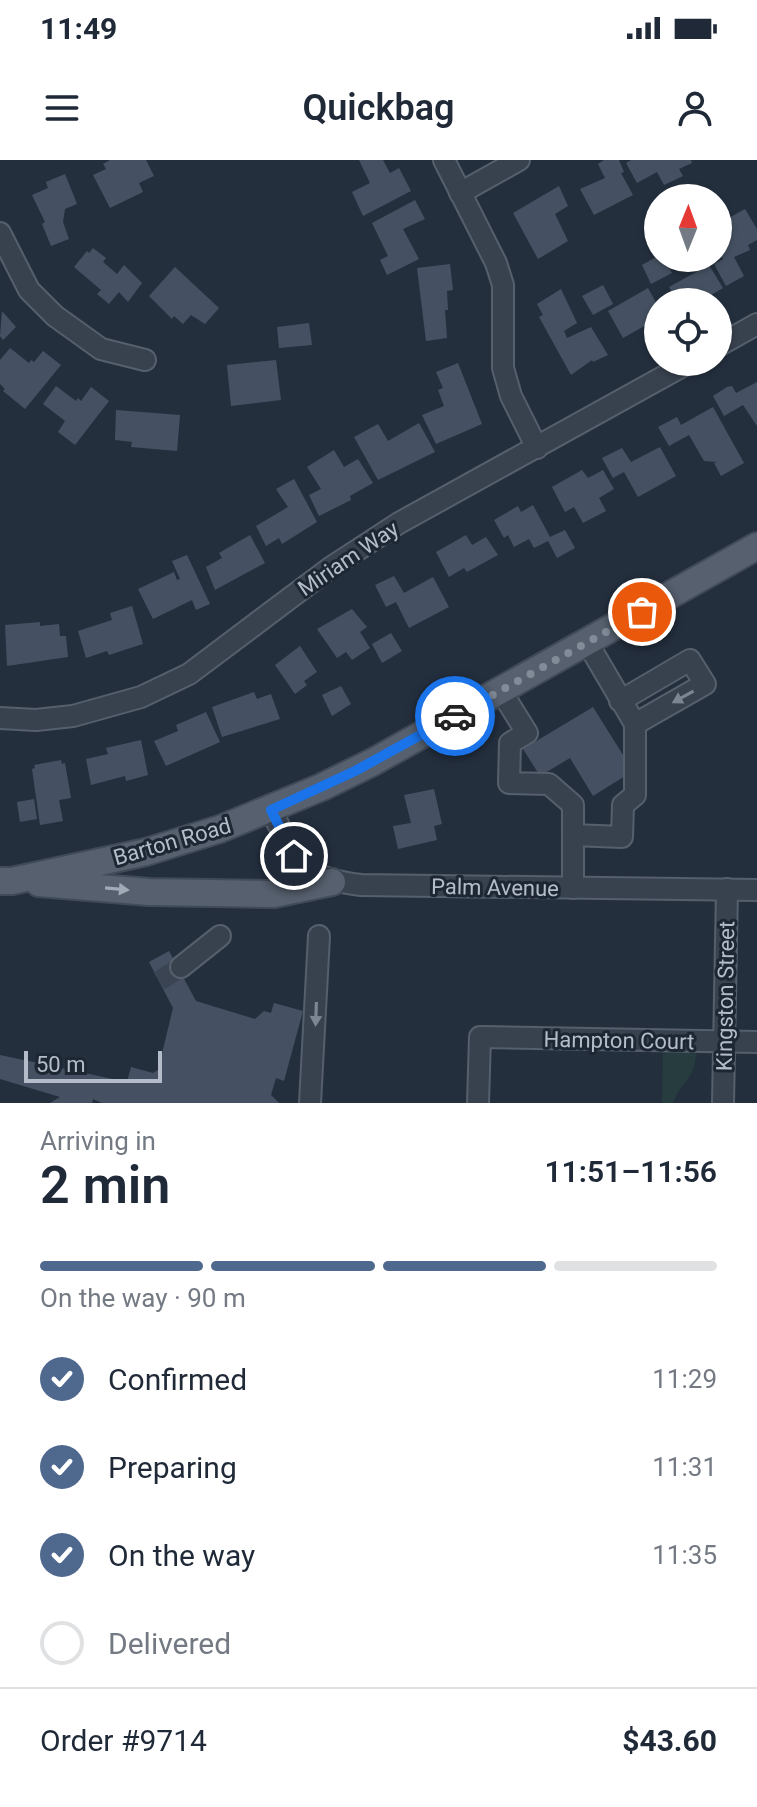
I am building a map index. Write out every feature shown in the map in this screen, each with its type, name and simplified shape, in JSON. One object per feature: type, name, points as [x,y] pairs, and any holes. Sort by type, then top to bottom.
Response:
[{"type":"main road","name":"Barton Road","points":[[6,881],[146,852],[271,810],[373,762],[757,546]]},
{"type":"main road","points":[[6,881],[149,892],[274,894],[332,882]]},
{"type":"street","points":[[444,160],[496,263],[503,285],[503,368],[511,396],[537,448]]},
{"type":"street","points":[[460,193],[519,160]]},
{"type":"street","points":[[0,233],[29,290],[55,316],[101,349],[145,360]]},
{"type":"street","points":[[732,338],[757,324]]},
{"type":"street","name":"Miriam Way","points":[[0,718],[36,720],[73,716],[141,697],[189,674],[330,568],[399,523],[665,376]]},
{"type":"street","points":[[573,835],[622,837],[623,805],[635,795],[635,724],[587,642]]},
{"type":"street","points":[[620,701],[690,660],[705,684],[635,724]]},
{"type":"street","points":[[501,691],[527,733],[510,743],[509,783],[549,784],[573,805],[573,888]]},
{"type":"street","name":"Palm Avenue","points":[[271,810],[294,856],[311,873],[332,882],[361,885],[757,890]]},
{"type":"street","name":"Kingston Street","points":[[723,1103],[727,889]]},
{"type":"street","points":[[181,967],[220,936]]},
{"type":"street","points":[[310,1103],[319,936]]},
{"type":"street","name":"Hampton Court","points":[[478,1103],[480,1037],[757,1042]]},
{"type":"green space","points":[[663,1050],[696,1050],[694,1068],[673,1103],[662,1103]]},
{"type":"building","points":[[110,160],[146,160],[154,176],[139,183],[143,192],[110,208],[93,175],[106,169],[103,164]]},
{"type":"building","points":[[359,160],[383,160],[390,173],[399,168],[411,191],[363,216],[352,192],[370,183]]},
{"type":"building","points":[[604,160],[619,160],[624,172],[621,173],[633,195],[594,215],[580,189],[605,178],[598,164]]},
{"type":"building","points":[[631,160],[691,160],[692,163],[679,169],[683,176],[663,184],[657,172],[637,183],[626,163]]},
{"type":"building","points":[[65,174],[77,204],[65,209],[63,222],[69,239],[51,246],[42,224],[45,222],[32,195],[48,188],[46,182]]},
{"type":"building","points":[[559,186],[568,206],[555,214],[568,241],[538,259],[513,213]]},
{"type":"building","points":[[415,200],[425,219],[403,229],[419,259],[387,275],[380,260],[388,256],[372,223]]},
{"type":"building","points":[[745,209],[757,229],[757,240],[748,245],[750,250],[734,257],[744,276],[726,286],[718,272],[732,272],[732,216]]},
{"type":"building","points":[[93,248],[106,258],[103,262],[117,274],[124,265],[142,283],[128,302],[119,292],[109,304],[97,294],[101,290],[74,267]]},
{"type":"building","points":[[450,264],[453,290],[447,291],[447,338],[426,341],[417,268]]},
{"type":"building","points":[[175,267],[219,308],[205,324],[191,315],[183,324],[174,316],[172,319],[149,296]]},
{"type":"building","points":[[645,272],[671,272],[672,273],[651,284]]},
{"type":"building","points":[[696,272],[713,272],[723,288],[670,288]]},
{"type":"building","points":[[603,285],[613,304],[593,315],[582,296]]},
{"type":"building","points":[[561,289],[577,323],[564,331],[567,338],[591,327],[608,355],[592,360],[571,375],[539,317],[543,315],[537,304]]},
{"type":"building","points":[[644,290],[644,326],[623,338],[608,311]]},
{"type":"building","points":[[2,311],[16,327],[3,340],[0,336]]},
{"type":"building","points":[[309,323],[312,345],[279,348],[277,327]]},
{"type":"building","points":[[10,348],[29,363],[31,360],[34,362],[43,351],[61,365],[25,409],[3,391],[5,389],[0,384],[0,360]]},
{"type":"building","points":[[276,360],[281,400],[231,406],[227,365]]},
{"type":"building","points":[[458,363],[482,424],[436,444],[422,415],[444,406],[438,390],[443,388],[436,372]]},
{"type":"building","points":[[757,382],[757,426],[743,405],[724,416],[713,396],[727,387],[732,386],[736,393]]},
{"type":"building","points":[[56,386],[76,401],[78,398],[81,401],[91,387],[109,401],[75,445],[58,432],[65,421],[43,404]]},
{"type":"building","points":[[713,407],[744,463],[721,476],[714,463],[717,462],[704,461],[689,435],[669,446],[658,427],[677,417],[681,425]]},
{"type":"building","points":[[116,410],[180,415],[177,451],[131,447],[132,442],[115,440]]},
{"type":"building","points":[[419,423],[435,452],[378,480],[354,437],[378,424],[388,441]]},
{"type":"building","points":[[660,447],[676,476],[638,497],[624,472],[613,478],[602,458],[622,448],[631,462]]},
{"type":"building","points":[[334,450],[344,467],[358,459],[373,483],[350,496],[351,500],[319,516],[309,495],[321,489],[307,467]]},
{"type":"building","points":[[582,470],[588,478],[603,470],[614,489],[599,498],[606,511],[583,523],[574,507],[565,512],[552,487]]},
{"type":"building","points":[[294,479],[317,522],[282,544],[279,538],[266,546],[256,526],[288,507],[276,489]]},
{"type":"building","points":[[533,505],[550,537],[565,530],[575,548],[557,558],[548,541],[534,548],[529,539],[514,547],[508,535],[504,538],[494,520],[518,506],[521,512]]},
{"type":"building","points":[[250,535],[265,563],[215,590],[206,567],[222,558],[219,553]]},
{"type":"building","points":[[466,535],[472,545],[486,537],[498,555],[467,572],[464,568],[449,577],[436,552]]},
{"type":"building","points":[[187,555],[210,604],[196,610],[192,600],[153,619],[138,589],[174,572],[177,580],[180,579],[172,561]]},
{"type":"building","points":[[394,576],[404,593],[433,577],[449,607],[409,628],[396,602],[386,607],[375,585]]},
{"type":"building","points":[[132,606],[143,644],[109,655],[107,651],[86,658],[78,631],[112,620],[110,613]]},
{"type":"building","points":[[352,609],[367,627],[360,632],[370,648],[352,660],[346,652],[337,658],[317,629]]},
{"type":"building","points":[[40,622],[40,626],[59,624],[60,636],[66,636],[68,657],[7,666],[5,625]]},
{"type":"building","points":[[391,633],[402,651],[382,663],[372,644]]},
{"type":"building","points":[[300,646],[317,672],[304,681],[307,685],[295,694],[275,665]]},
{"type":"building","points":[[341,686],[351,704],[332,716],[322,695]]},
{"type":"building","points":[[254,692],[257,699],[271,694],[280,719],[222,737],[212,707]]},
{"type":"building","points":[[593,707],[633,771],[593,796],[570,758],[540,776],[523,749]]},
{"type":"building","points":[[206,712],[220,742],[166,766],[154,741],[178,731],[176,725]]},
{"type":"building","points":[[141,740],[148,775],[126,781],[125,776],[91,785],[86,759],[108,754],[106,748]]},
{"type":"building","points":[[61,760],[62,764],[65,763],[71,798],[59,800],[63,821],[40,825],[32,769],[34,765]]},
{"type":"building","points":[[434,789],[442,824],[434,826],[437,840],[398,849],[393,826],[411,823],[404,795]]},
{"type":"building","points":[[34,799],[37,819],[20,822],[17,802]]},
{"type":"building","points":[[169,951],[196,1001],[255,1019],[264,1011],[271,1013],[274,1003],[303,1011],[284,1081],[276,1078],[271,1095],[279,1103],[102,1103],[93,1099],[92,1103],[50,1103],[60,1097],[0,1079],[0,1055],[127,1082],[131,1067],[153,1073],[158,1070],[173,1008],[149,962]]},
{"type":"tunnel","points":[[159,981],[181,967]]},
{"type":"way so far","points":[[455,716],[642,612]]},
{"type":"route","points":[[294,856],[271,810],[355,771],[455,716]]}]
